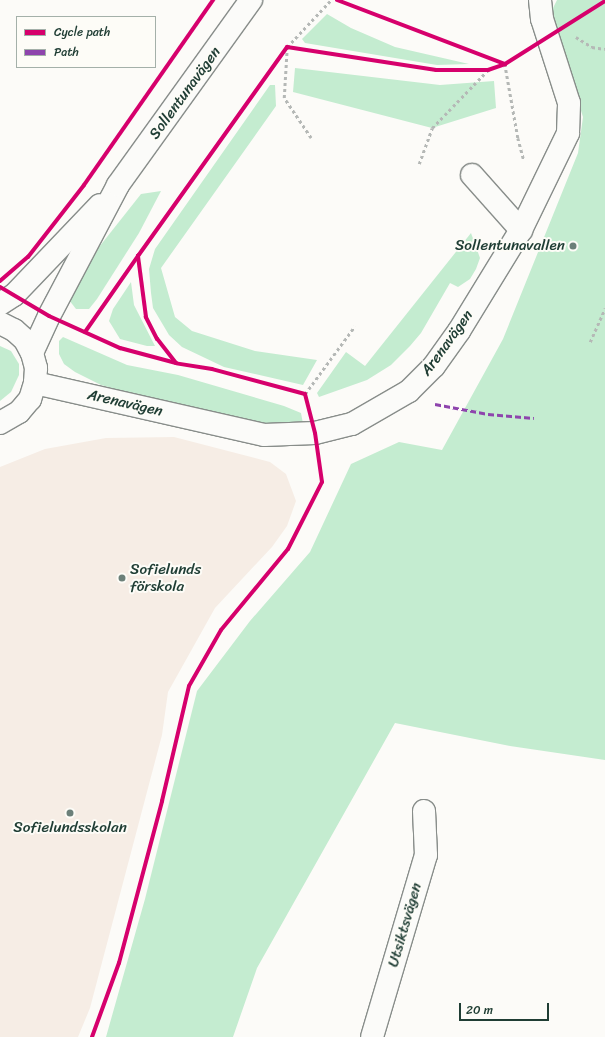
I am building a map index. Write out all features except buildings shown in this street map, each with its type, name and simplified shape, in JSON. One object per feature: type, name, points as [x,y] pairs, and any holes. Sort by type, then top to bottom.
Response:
[{"type":"street","name":"Sollentunavägen","points":[[32,353],[49,316],[118,185],[251,0]]},
{"type":"street","name":"Arenavägen","points":[[35,383],[264,435],[315,433],[352,424],[409,391],[434,366],[459,331],[521,230],[568,133],[569,103],[541,10]]},
{"type":"street","points":[[472,176],[521,230]]},
{"type":"street","name":"Sollentunavägen","points":[[0,304],[14,294],[118,185]]},
{"type":"street","points":[[0,323],[14,330],[32,353],[36,368],[35,383],[30,399],[19,412],[0,424]]},
{"type":"street","name":"Utsiktsvägen","points":[[372,1037],[426,855],[424,811]]},
{"type":"path","points":[[278,60],[331,0]]},
{"type":"path","points":[[574,36],[592,46],[605,49]]},
{"type":"path","points":[[288,47],[295,49]]},
{"type":"path","points":[[288,47],[284,98],[311,138]]},
{"type":"path","points":[[499,64],[506,64],[512,60]]},
{"type":"path","points":[[506,64],[518,138],[526,165]]},
{"type":"path","points":[[480,70],[494,68]]},
{"type":"path","points":[[419,164],[432,128],[488,70]]},
{"type":"path","points":[[590,342],[605,308]]},
{"type":"path","points":[[305,394],[355,326]]},
{"type":"path","points":[[298,392],[305,394]]},
{"type":"path","points":[[305,394],[315,433]]},
{"type":"shaded area","points":[[174,437],[270,462],[286,474],[296,501],[287,526],[272,547],[215,608],[168,692],[162,735],[90,1008],[78,1037],[0,1037],[0,467],[45,449],[106,438]]},
{"type":"green space","points":[[557,0],[605,0],[605,760],[510,746],[395,723],[257,968],[233,1037],[106,1037],[145,899],[197,691],[250,621],[310,552],[351,464],[399,442],[442,450],[503,339],[578,153],[583,117],[550,14]]},
{"type":"green space","points":[[327,14],[351,28],[395,47],[469,64],[437,65],[305,43],[302,39]]},
{"type":"green space","points":[[295,68],[440,85],[494,81],[496,108],[432,128],[293,92]]},
{"type":"green space","points":[[270,85],[275,85],[276,106],[161,268],[175,317],[192,331],[255,351],[317,360],[303,385],[224,367],[182,347],[169,335],[153,308],[151,293],[149,269],[155,249]]},
{"type":"green space","points":[[161,191],[139,233],[97,299],[89,309],[76,309],[69,300],[88,261],[141,194]]},
{"type":"green space","points":[[471,233],[480,258],[476,269],[470,279],[458,287],[450,283],[421,333],[410,346],[391,365],[367,380],[319,397],[317,393],[346,352],[365,366]]},
{"type":"green space","points":[[131,282],[134,305],[155,346],[147,346],[120,339],[109,321],[113,309]]},
{"type":"green space","points":[[63,337],[127,365],[178,375],[284,406],[301,413],[304,429],[256,422],[154,400],[101,385],[75,372],[64,364],[59,354],[59,341]]},
{"type":"green space","points":[[0,346],[11,351],[19,364],[19,375],[11,392],[0,401]]},
{"type":"marked path","points":[[435,404],[488,414],[534,418]]},
{"type":"cycle path","points":[[0,281],[28,257],[84,185],[213,0]]},
{"type":"cycle path","points":[[337,0],[505,64],[605,1]]},
{"type":"cycle path","points":[[92,1037],[119,963],[162,801],[189,686],[221,630],[288,549],[322,482],[315,433],[305,394],[212,369],[176,363],[157,339],[146,317],[138,256],[287,47],[436,70],[488,70],[505,64]]},
{"type":"cycle path","points":[[85,332],[138,256]]},
{"type":"cycle path","points":[[0,287],[49,316],[120,348],[176,363]]},
{"type":"place","name":"Sollentunavallen","points":[[573,246]]},
{"type":"place","name":"Sofielunds förskola","points":[[122,578]]},
{"type":"place","name":"Sofielundsskolan","points":[[70,813]]}]
